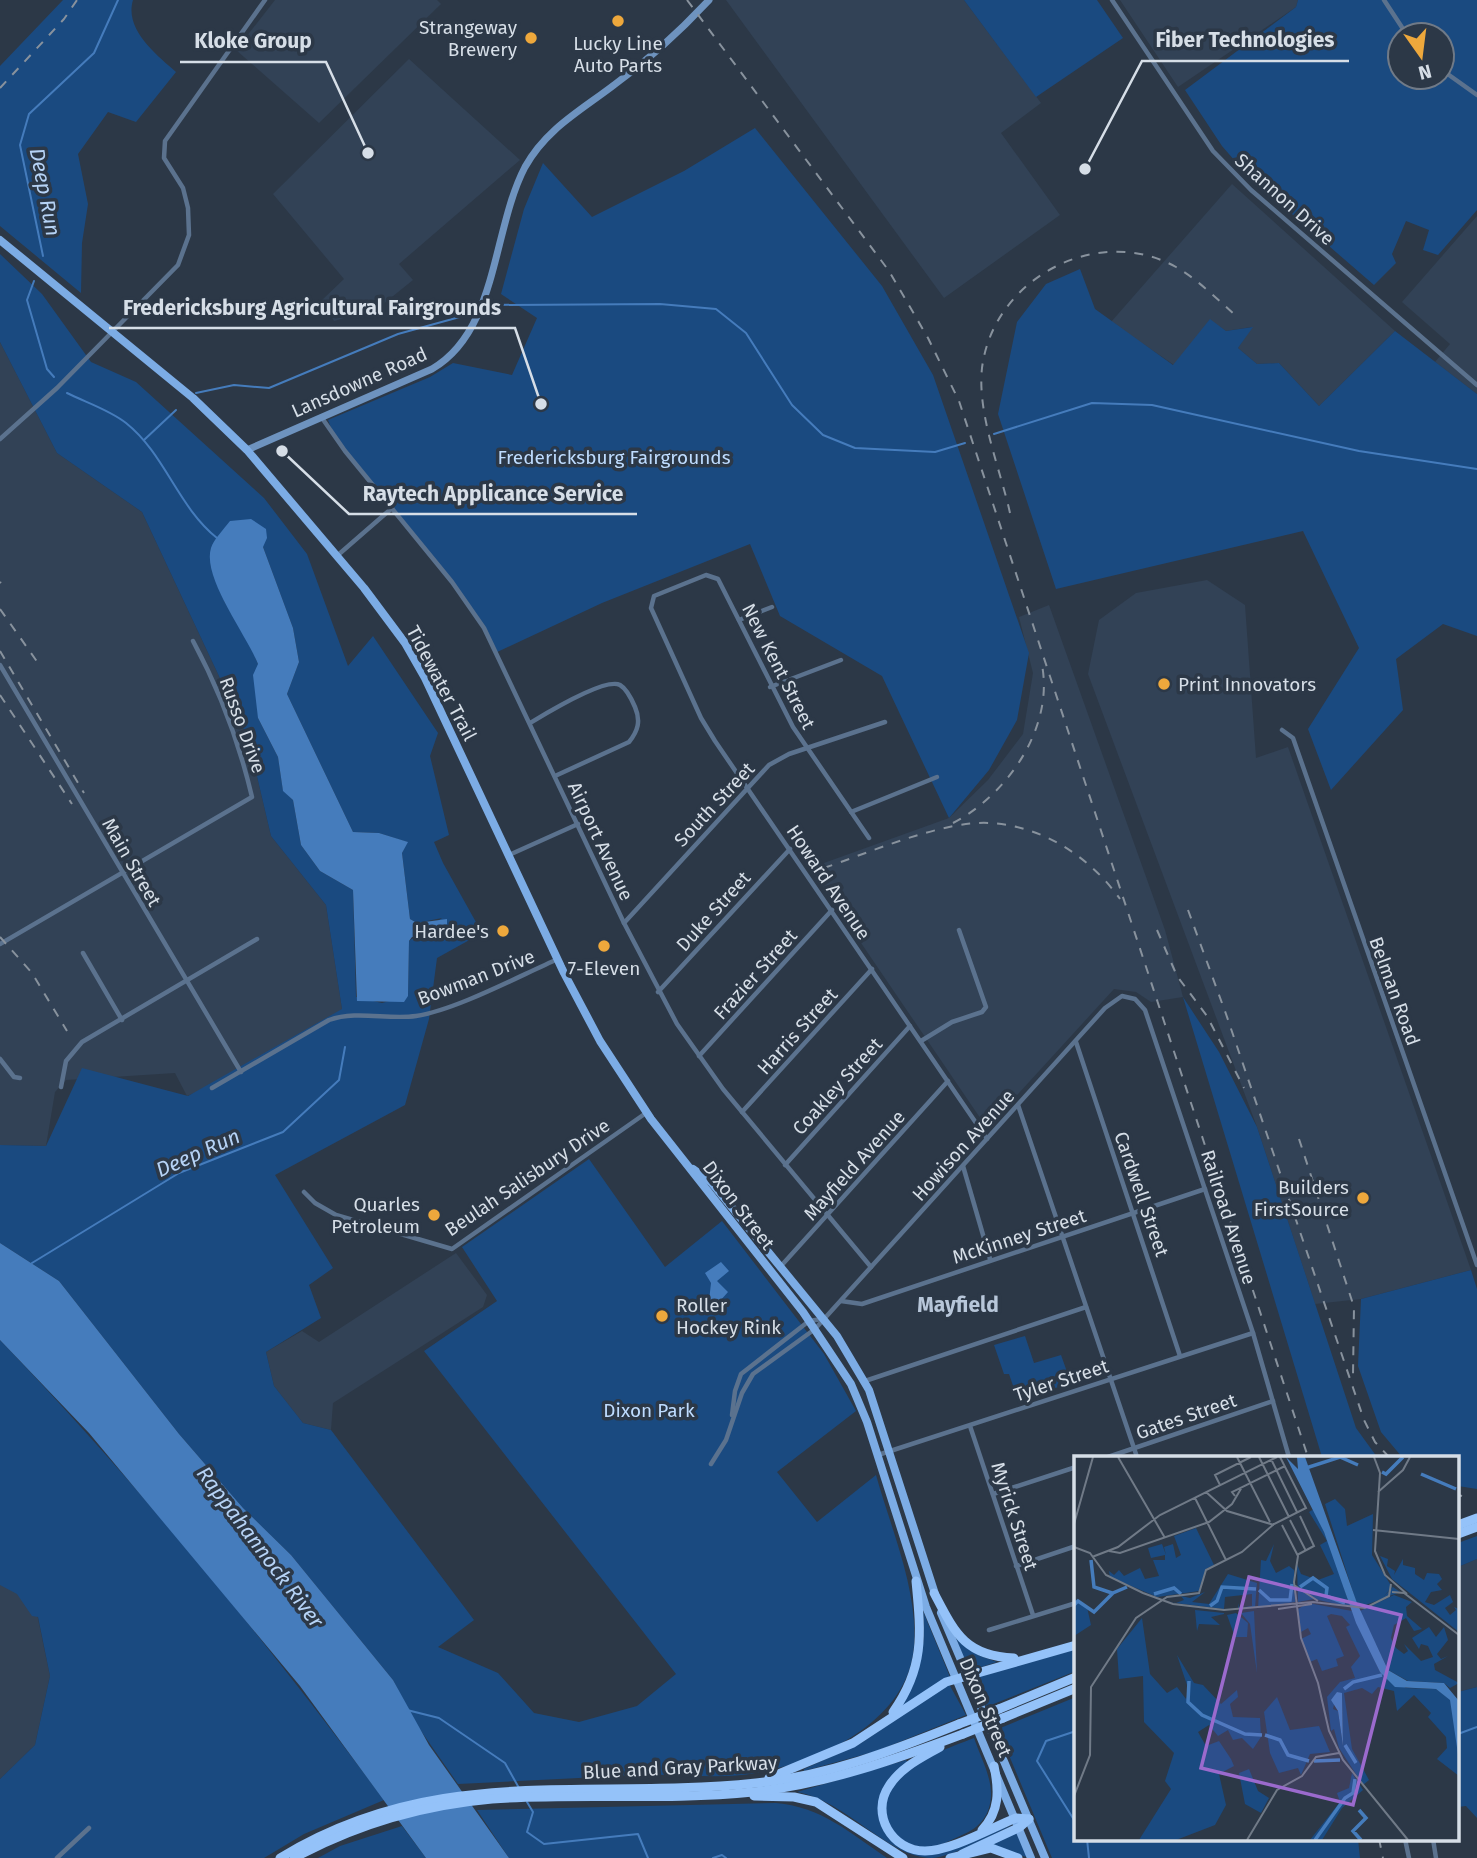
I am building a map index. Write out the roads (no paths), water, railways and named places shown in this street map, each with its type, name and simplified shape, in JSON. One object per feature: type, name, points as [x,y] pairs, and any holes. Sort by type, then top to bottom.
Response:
[{"type":"highway","points":[[1460,1524],[1477,1518]]},
{"type":"highway","points":[[1460,1533],[1477,1527]]},
{"type":"highway","points":[[886,1720],[907,1689],[919,1654],[921,1621],[916,1581]]},
{"type":"highway","points":[[934,1593],[951,1626],[972,1648],[1001,1657],[1033,1656]]},
{"type":"highway","points":[[752,1784],[832,1754],[928,1691],[967,1676],[1074,1646]]},
{"type":"highway","name":"Blue and Gray Parkway","points":[[1001,1713],[1074,1678]]},
{"type":"highway","name":"Blue and Gray Parkway","points":[[280,1858],[414,1803],[465,1793],[706,1794],[778,1789],[833,1778],[1001,1713],[1074,1689]]},
{"type":"highway","points":[[961,1729],[896,1777],[884,1796],[884,1820],[895,1840],[916,1850],[940,1849],[1029,1819]]},
{"type":"highway","name":"Blue and Gray Parkway","points":[[556,1794],[752,1784],[844,1767],[961,1729]]},
{"type":"highway","points":[[978,1834],[991,1818],[997,1802],[994,1766]]},
{"type":"highway","points":[[706,1794],[794,1797],[816,1802],[903,1858]]},
{"type":"highway","name":"Blue and Gray Parkway","points":[[323,1844],[362,1823]]},
{"type":"highway","points":[[962,1854],[1018,1823]]},
{"type":"highway","points":[[294,1858],[323,1844]]},
{"type":"highway","points":[[300,1858],[323,1844]]},
{"type":"highway","points":[[950,1858],[991,1848],[1018,1858]]},
{"type":"main road","name":"Lansdowne Road","points":[[247,450],[432,369],[451,356],[479,314],[510,203],[537,149],[558,125],[629,74],[709,0]]},
{"type":"main road","name":"Tidewater Trail","points":[[0,240],[111,334],[193,398],[247,450],[395,628],[417,662],[558,959],[600,1041],[646,1112],[688,1165]]},
{"type":"main road","name":"Dixon Street","points":[[688,1165],[711,1182],[780,1266],[841,1343],[864,1381],[934,1593],[1045,1858]]},
{"type":"main road","name":"Dixon Street","points":[[688,1165],[815,1329],[851,1384],[878,1455],[916,1581],[1031,1858]]},
{"type":"street","points":[[0,439],[25,419],[172,273],[183,255],[189,235],[188,208],[183,188],[164,158],[165,141],[265,0]]},
{"type":"street","name":"Shannon Drive","points":[[1112,0],[1213,151],[1251,190],[1477,385]]},
{"type":"street","points":[[1384,0],[1398,21]]},
{"type":"street","points":[[1456,80],[1477,95]]},
{"type":"street","name":"Airport Avenue","points":[[321,416],[335,438],[475,614],[658,992],[699,1056],[871,1267]]},
{"type":"street","points":[[337,556],[392,508]]},
{"type":"street","name":"New Kent Street","points":[[662,632],[651,604],[658,594],[712,575],[718,579],[771,687],[806,748],[869,838]]},
{"type":"street","points":[[739,620],[772,607]]},
{"type":"street","name":"Howard Avenue","points":[[662,632],[701,718],[987,1139]]},
{"type":"street","name":"Russo Drive","points":[[121,871],[252,797],[238,744],[214,681],[192,641]]},
{"type":"street","points":[[771,687],[841,660]]},
{"type":"street","name":"Main Street","points":[[0,665],[185,983],[241,1072]]},
{"type":"street","points":[[530,723],[589,690],[612,683],[621,685],[631,698],[639,715],[637,732],[629,742],[555,776]]},
{"type":"street","name":"South Street","points":[[624,923],[747,787],[777,760],[885,722]]},
{"type":"street","name":"Belman Road","points":[[1282,730],[1293,738],[1477,1265]]},
{"type":"street","points":[[851,812],[937,777]]},
{"type":"street","points":[[509,855],[578,824]]},
{"type":"street","name":"Duke Street","points":[[658,992],[790,849]]},
{"type":"street","points":[[0,944],[121,871]]},
{"type":"street","name":"Frazier Street","points":[[699,1056],[832,910]]},
{"type":"street","points":[[921,1041],[939,1028],[982,1012],[986,1007],[959,930]]},
{"type":"street","points":[[61,1087],[62,1068],[75,1047],[257,939]]},
{"type":"street","points":[[83,953],[122,1020]]},
{"type":"street","name":"Bowman Drive","points":[[212,1088],[329,1020],[346,1015],[402,1017],[432,1012],[558,959]]},
{"type":"street","name":"Harris Street","points":[[742,1112],[872,969]]},
{"type":"street","name":"Howison Avenue","points":[[822,1319],[1110,1002],[1127,996]]},
{"type":"street","name":"Railroad Avenue","points":[[1127,996],[1140,1002],[1145,1010],[1253,1333],[1289,1456]]},
{"type":"street","name":"Coakley Street","points":[[785,1164],[911,1026]]},
{"type":"street","name":"Cardwell Street","points":[[1076,1041],[1180,1356]]},
{"type":"street","points":[[0,1059],[14,1077],[20,1079]]},
{"type":"street","name":"Mayfield Avenue","points":[[780,1266],[948,1081]]},
{"type":"street","points":[[1018,1105],[1137,1456]]},
{"type":"street","name":"Beulah Salisbury Drive","points":[[304,1192],[315,1203],[336,1214],[452,1249],[646,1112]]},
{"type":"street","points":[[963,1166],[990,1259]]},
{"type":"street","name":"McKinney Street","points":[[841,1301],[862,1304],[1205,1189]]},
{"type":"street","points":[[864,1381],[1086,1307]]},
{"type":"street","points":[[732,1422],[734,1391],[741,1374],[809,1321],[822,1319]]},
{"type":"street","points":[[711,1464],[722,1448],[742,1393],[753,1374],[815,1329],[822,1319]]},
{"type":"street","name":"Tyler Street","points":[[878,1455],[1253,1333]]},
{"type":"street","name":"Gates Street","points":[[1111,1456],[1273,1401]]},
{"type":"street","name":"Myrick Street","points":[[970,1426],[1033,1615]]},
{"type":"street","points":[[993,1494],[1074,1468]]},
{"type":"street","points":[[1016,1566],[1074,1547]]},
{"type":"street","points":[[989,1630],[1074,1604]]},
{"type":"street","points":[[57,1858],[89,1828]]},
{"type":"street","points":[[1405,1840],[1409,1858]]},
{"type":"street","points":[[1433,1840],[1436,1858]]},
{"type":"water","points":[[251,519],[266,529],[267,538],[263,547],[293,628],[299,662],[287,694],[353,832],[379,833],[408,842],[402,853],[410,919],[417,923],[447,919],[447,924],[430,936],[412,937],[409,941],[408,996],[404,1002],[357,1001],[353,890],[320,871],[301,845],[293,800],[283,791],[278,757],[258,718],[253,675],[258,664],[219,590],[210,560],[212,545],[230,521]]},
{"type":"water","name":"Rappahannock River","points":[[0,1243],[59,1281],[179,1434],[243,1508],[291,1555],[393,1680],[429,1745],[509,1858],[426,1858],[300,1686],[89,1433],[0,1340]]},
{"type":"water","points":[[721,1262],[729,1271],[717,1281],[728,1292],[720,1301],[709,1301],[711,1283],[705,1273]]},
{"type":"waterway","name":"Deep Run","points":[[43,256],[20,145],[29,114],[94,53],[118,0]]},
{"type":"waterway","name":"Deep Run","points":[[34,281],[27,300],[47,369],[54,377]]},
{"type":"waterway","points":[[488,305],[660,304],[716,309],[746,333],[792,405],[823,435],[855,448],[935,452],[965,443]]},
{"type":"waterway","points":[[196,393],[234,385],[269,388],[398,334],[467,315]]},
{"type":"waterway","name":"Deep Run","points":[[67,393],[113,414],[140,436],[192,511],[217,538]]},
{"type":"waterway","points":[[994,434],[1092,403],[1152,405],[1359,451],[1477,469]]},
{"type":"waterway","points":[[144,440],[176,410]]},
{"type":"waterway","name":"Deep Run","points":[[32,1263],[179,1173],[283,1132],[339,1080],[345,1047]]},
{"type":"waterway","points":[[407,1710],[439,1718],[505,1763],[519,1788]]},
{"type":"waterway","points":[[1460,1733],[1477,1727]]},
{"type":"waterway","points":[[1074,1732],[1046,1741],[1037,1761],[1074,1820]]},
{"type":"waterway","points":[[527,1802],[533,1812],[527,1832],[544,1844],[638,1834],[648,1858]]},
{"type":"waterway","points":[[1087,1840],[1089,1858]]},
{"type":"waterway","points":[[713,1858],[722,1855],[726,1858]]},
{"type":"railway","points":[[0,88],[64,19],[77,0]]},
{"type":"railway","points":[[687,0],[889,271],[928,338],[959,401],[1308,1456]]},
{"type":"railway","points":[[1010,513],[986,422],[981,386],[982,368],[990,336],[1006,308],[1027,285],[1054,268],[1083,256],[1114,252],[1145,255],[1184,272],[1234,314]]},
{"type":"railway","points":[[0,609],[38,663]]},
{"type":"railway","points":[[0,651],[84,793]]},
{"type":"railway","points":[[953,823],[973,811],[991,795],[1022,757],[1041,712],[1044,689],[1042,665]]},
{"type":"railway","points":[[0,695],[72,804]]},
{"type":"railway","points":[[824,868],[929,832],[971,823],[1010,825],[1047,837],[1064,846],[1094,870],[1120,899]]},
{"type":"railway","points":[[1188,910],[1364,1420],[1375,1442],[1388,1456]]},
{"type":"railway","points":[[1157,930],[1177,976],[1207,1016],[1244,1088]]},
{"type":"railway","points":[[0,937],[32,973],[67,1031]]},
{"type":"railway","points":[[1299,1139],[1354,1307],[1353,1375]]},
{"type":"railway","points":[[1379,1840],[1383,1858]]},
{"type":"place","name":"Lucky Line Auto Parts","points":[[618,21]]},
{"type":"place","name":"Strangeway Brewery","points":[[531,38]]},
{"type":"place","name":"Kloke Group","points":[[368,153]]},
{"type":"place","name":"Fiber Technologies","points":[[1085,169]]},
{"type":"place","name":"Fredericksburg Agricultural Fairgrounds","points":[[541,404]]},
{"type":"place","name":"Raytech Applicance Service","points":[[282,451]]},
{"type":"place","name":"Print Innovators","points":[[1164,684]]},
{"type":"place","name":"Hardee's","points":[[503,931]]},
{"type":"place","name":"7-Eleven","points":[[604,946]]},
{"type":"place","name":"Builders FirstSource","points":[[1363,1198]]},
{"type":"place","name":"Quarles Petroleum","points":[[434,1215]]},
{"type":"place","name":"Roller Hockey Rink","points":[[662,1316]]},
{"type":"district","name":"Mayfield","points":[[958,1305]]},
{"type":"park label","name":"Fredericksburg Fairgrounds","points":[[614,457]]},
{"type":"park label","name":"Dixon Park","points":[[649,1410]]}]
